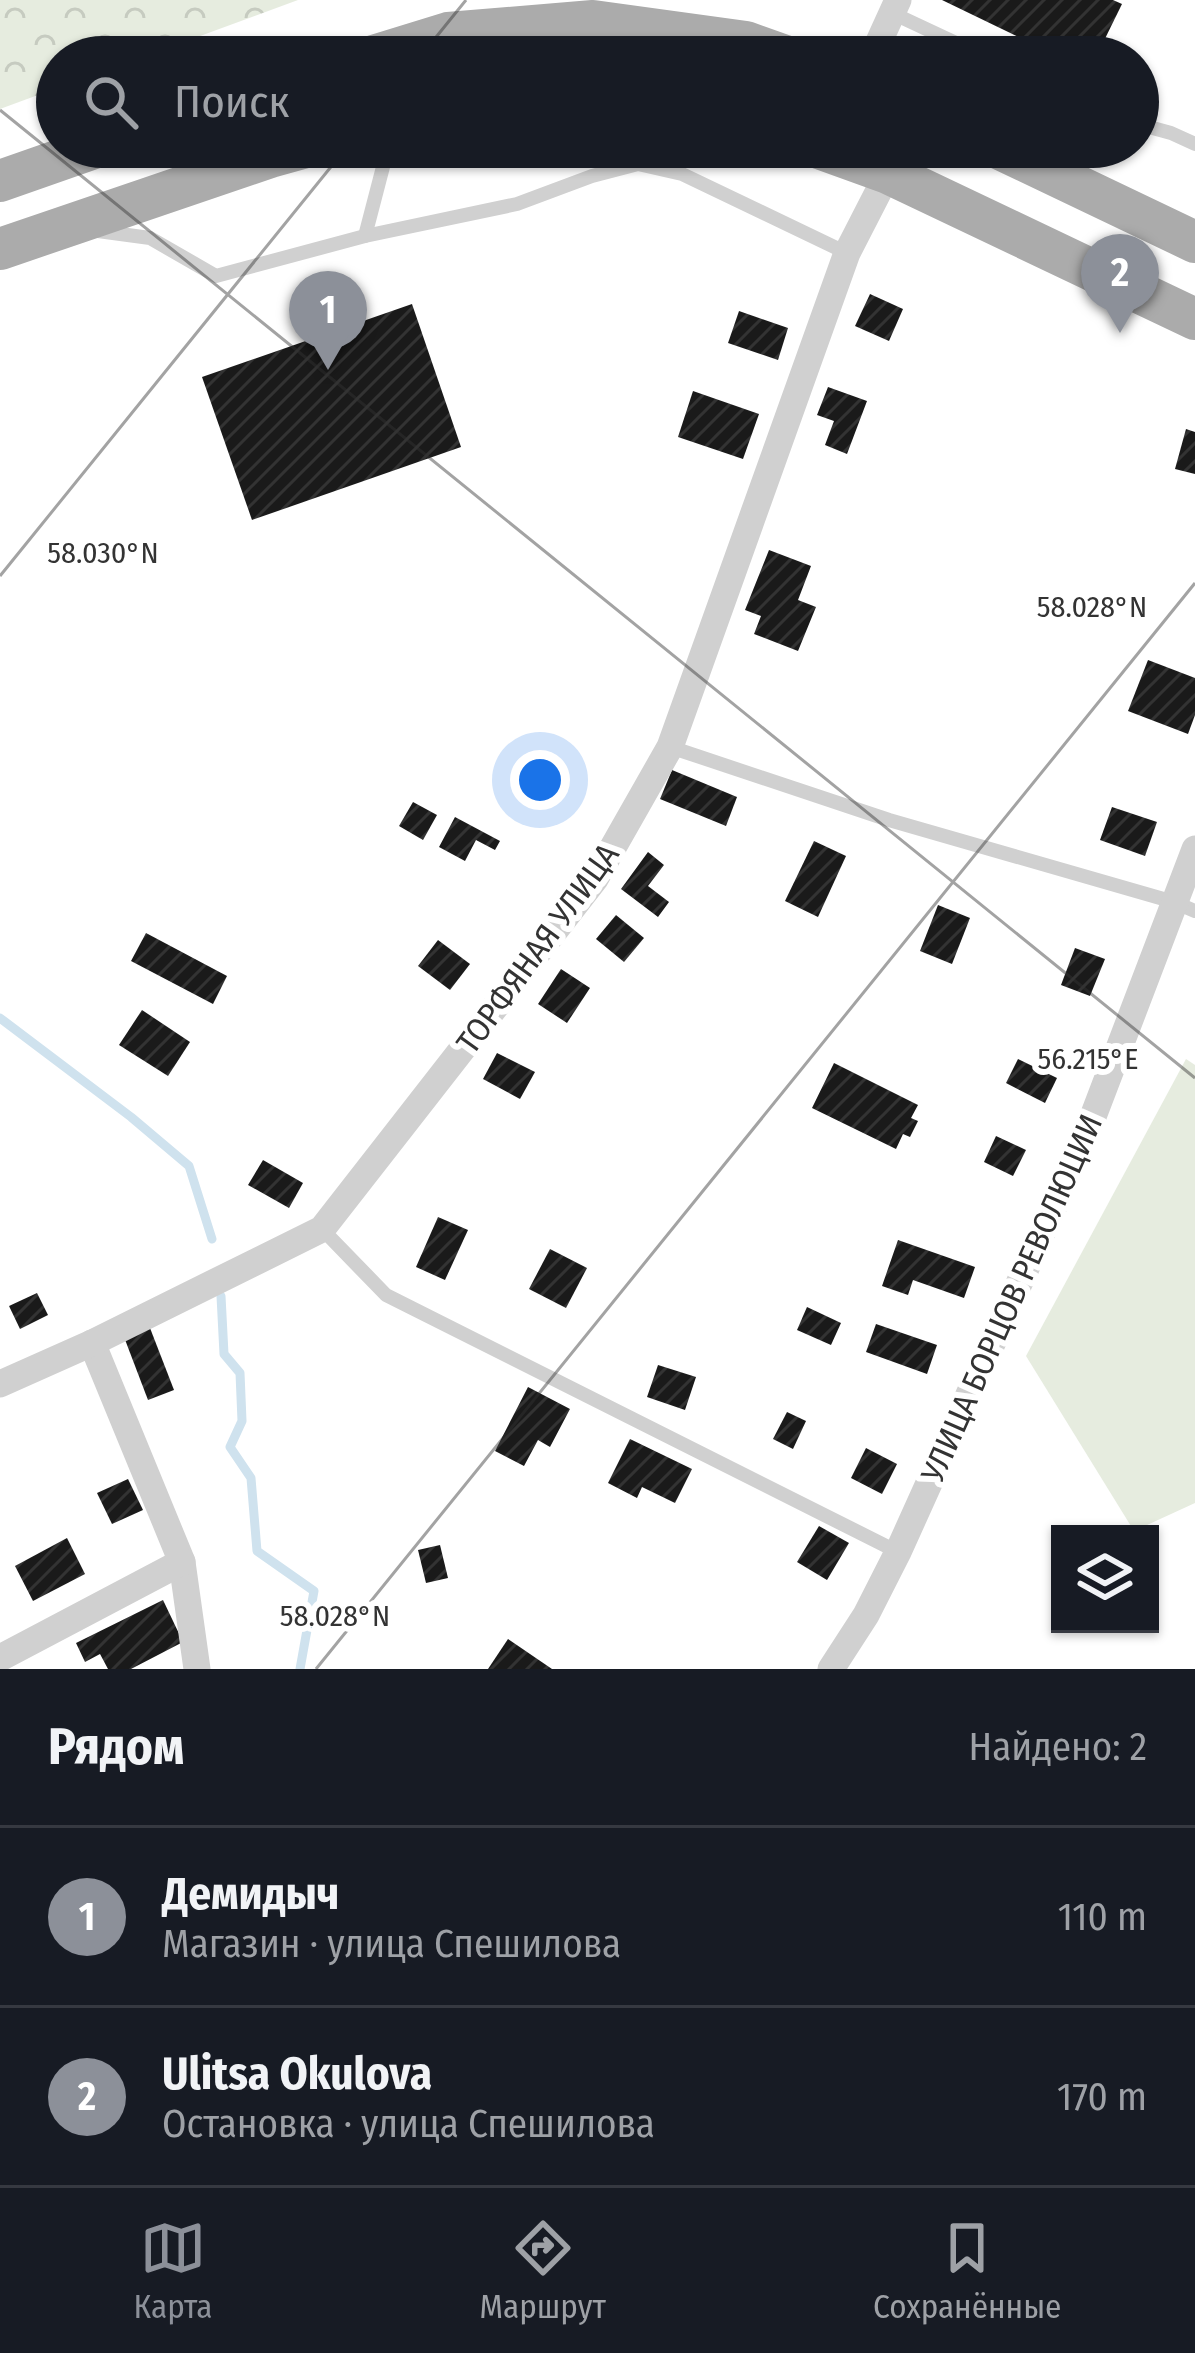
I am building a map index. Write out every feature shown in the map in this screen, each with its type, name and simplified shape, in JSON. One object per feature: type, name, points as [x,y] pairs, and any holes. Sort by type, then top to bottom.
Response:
[{"type":"main road","points":[[438,36],[593,21],[702,36]]},
{"type":"main road","points":[[0,182],[39,168]]},
{"type":"main road","points":[[0,249],[242,168]]},
{"type":"main road","points":[[873,168],[1195,319]]},
{"type":"main road","points":[[1040,168],[1195,242]]},
{"type":"street","points":[[881,36],[895,6]]},
{"type":"street","name":"ТОРФЯНАЯ УЛИЦА","points":[[0,1384],[322,1229],[595,879],[670,747],[847,253],[887,173]]},
{"type":"street","name":"УЛИЦА БОРЦОВ РЕВОЛЮЦИИ","points":[[831,1669],[898,1552],[1086,1135],[1184,907],[1195,849]]},
{"type":"street","points":[[92,1343],[182,1562],[197,1669]]},
{"type":"street","points":[[0,1658],[182,1562]]},
{"type":"lane","points":[[895,6],[949,36]]},
{"type":"lane","points":[[1159,130],[1195,144]]},
{"type":"lane","points":[[365,236],[383,168]]},
{"type":"lane","points":[[65,226],[150,238],[216,276],[365,236],[517,204],[623,168]]},
{"type":"lane","points":[[656,168],[682,174],[847,253]]},
{"type":"lane","points":[[670,747],[889,820],[1184,907]]},
{"type":"lane","points":[[322,1229],[386,1295],[898,1552]]},
{"type":"green space","points":[[0,0],[298,0],[200,36],[36,36],[36,96],[0,109]]},
{"type":"green space","points":[[1186,1059],[1195,1065],[1195,1503],[1147,1525],[1130,1525],[1026,1356]]},
{"type":"building","points":[[942,0],[1113,0],[1122,4],[1106,36],[1017,36]]},
{"type":"building","points":[[870,294],[903,309],[889,341],[855,326]]},
{"type":"building","points":[[412,304],[461,447],[252,520],[202,377]]},
{"type":"building","points":[[739,311],[788,328],[778,360],[728,343]]},
{"type":"building","points":[[828,387],[867,401],[847,454],[825,445],[834,421],[817,415]]},
{"type":"building","points":[[693,391],[759,414],[743,459],[678,437]]},
{"type":"building","points":[[1186,429],[1195,432],[1195,474],[1175,469]]},
{"type":"building","points":[[769,550],[811,566],[798,600],[816,607],[798,651],[754,634],[761,616],[745,610]]},
{"type":"building","points":[[1148,660],[1195,678],[1195,715],[1188,734],[1128,711]]},
{"type":"building","points":[[672,770],[737,797],[726,826],[660,799]]},
{"type":"building","points":[[413,802],[437,815],[423,840],[399,826]]},
{"type":"building","points":[[1112,807],[1157,822],[1145,856],[1100,840]]},
{"type":"building","points":[[455,817],[500,841],[495,850],[476,840],[465,861],[439,847]]},
{"type":"building","points":[[814,841],[846,856],[818,917],[785,901]]},
{"type":"building","points":[[648,852],[664,865],[648,886],[669,902],[658,917],[621,889]]},
{"type":"building","points":[[938,905],[970,918],[952,964],[920,951]]},
{"type":"building","points":[[616,915],[644,938],[624,962],[596,939]]},
{"type":"building","points":[[146,933],[227,976],[213,1004],[131,961]]},
{"type":"building","points":[[438,940],[470,964],[450,990],[418,966]]},
{"type":"building","points":[[1075,948],[1105,959],[1090,996],[1061,985]]},
{"type":"building","points":[[561,969],[590,988],[567,1023],[538,1004]]},
{"type":"building","points":[[142,1010],[190,1042],[168,1076],[119,1045]]},
{"type":"building","points":[[497,1053],[535,1072],[520,1099],[483,1079]]},
{"type":"building","points":[[1018,1059],[1057,1078],[1045,1103],[1006,1083]]},
{"type":"building","points":[[834,1063],[918,1105],[911,1118],[918,1121],[910,1137],[903,1134],[896,1149],[812,1108]]},
{"type":"building","points":[[996,1136],[1026,1150],[1013,1176],[984,1162]]},
{"type":"building","points":[[263,1160],[303,1183],[289,1208],[248,1185]]},
{"type":"building","points":[[438,1217],[468,1230],[445,1280],[416,1267]]},
{"type":"building","points":[[898,1240],[975,1267],[964,1298],[913,1280],[908,1295],[882,1286]]},
{"type":"building","points":[[550,1249],[587,1268],[566,1308],[529,1289]]},
{"type":"building","points":[[37,1293],[48,1315],[20,1329],[9,1306]]},
{"type":"building","points":[[807,1307],[841,1323],[831,1345],[797,1330]]},
{"type":"building","points":[[876,1324],[937,1345],[927,1374],[866,1352]]},
{"type":"building","points":[[150,1328],[174,1390],[148,1400],[124,1337]]},
{"type":"building","points":[[658,1365],[696,1377],[685,1410],[647,1397]]},
{"type":"building","points":[[528,1387],[570,1409],[550,1447],[538,1440],[524,1466],[495,1451]]},
{"type":"building","points":[[787,1412],[806,1421],[793,1449],[773,1439]]},
{"type":"building","points":[[630,1439],[692,1469],[675,1503],[642,1487],[637,1498],[608,1483]]},
{"type":"building","points":[[866,1448],[897,1464],[882,1494],[851,1478]]},
{"type":"building","points":[[128,1479],[143,1510],[112,1524],[97,1493]]},
{"type":"building","points":[[819,1526],[849,1543],[827,1580],[797,1562]]},
{"type":"building","points":[[67,1538],[85,1574],[33,1601],[15,1566]]},
{"type":"building","points":[[440,1545],[448,1578],[426,1583],[418,1550]]},
{"type":"building","points":[[163,1600],[183,1642],[131,1669],[108,1669],[100,1654],[85,1662],[76,1643]]},
{"type":"building","points":[[508,1639],[552,1669],[488,1669]]},
{"type":"waterway","points":[[0,1018],[189,1166],[212,1239]]},
{"type":"waterway","points":[[221,1296],[224,1354],[240,1373],[242,1421],[230,1447],[251,1478],[257,1551],[314,1591],[300,1669]]},
{"type":"place","name":"Ulitsa Okulova","points":[[1120,333]]},
{"type":"place","name":"Демидыч","points":[[328,370]]}]
